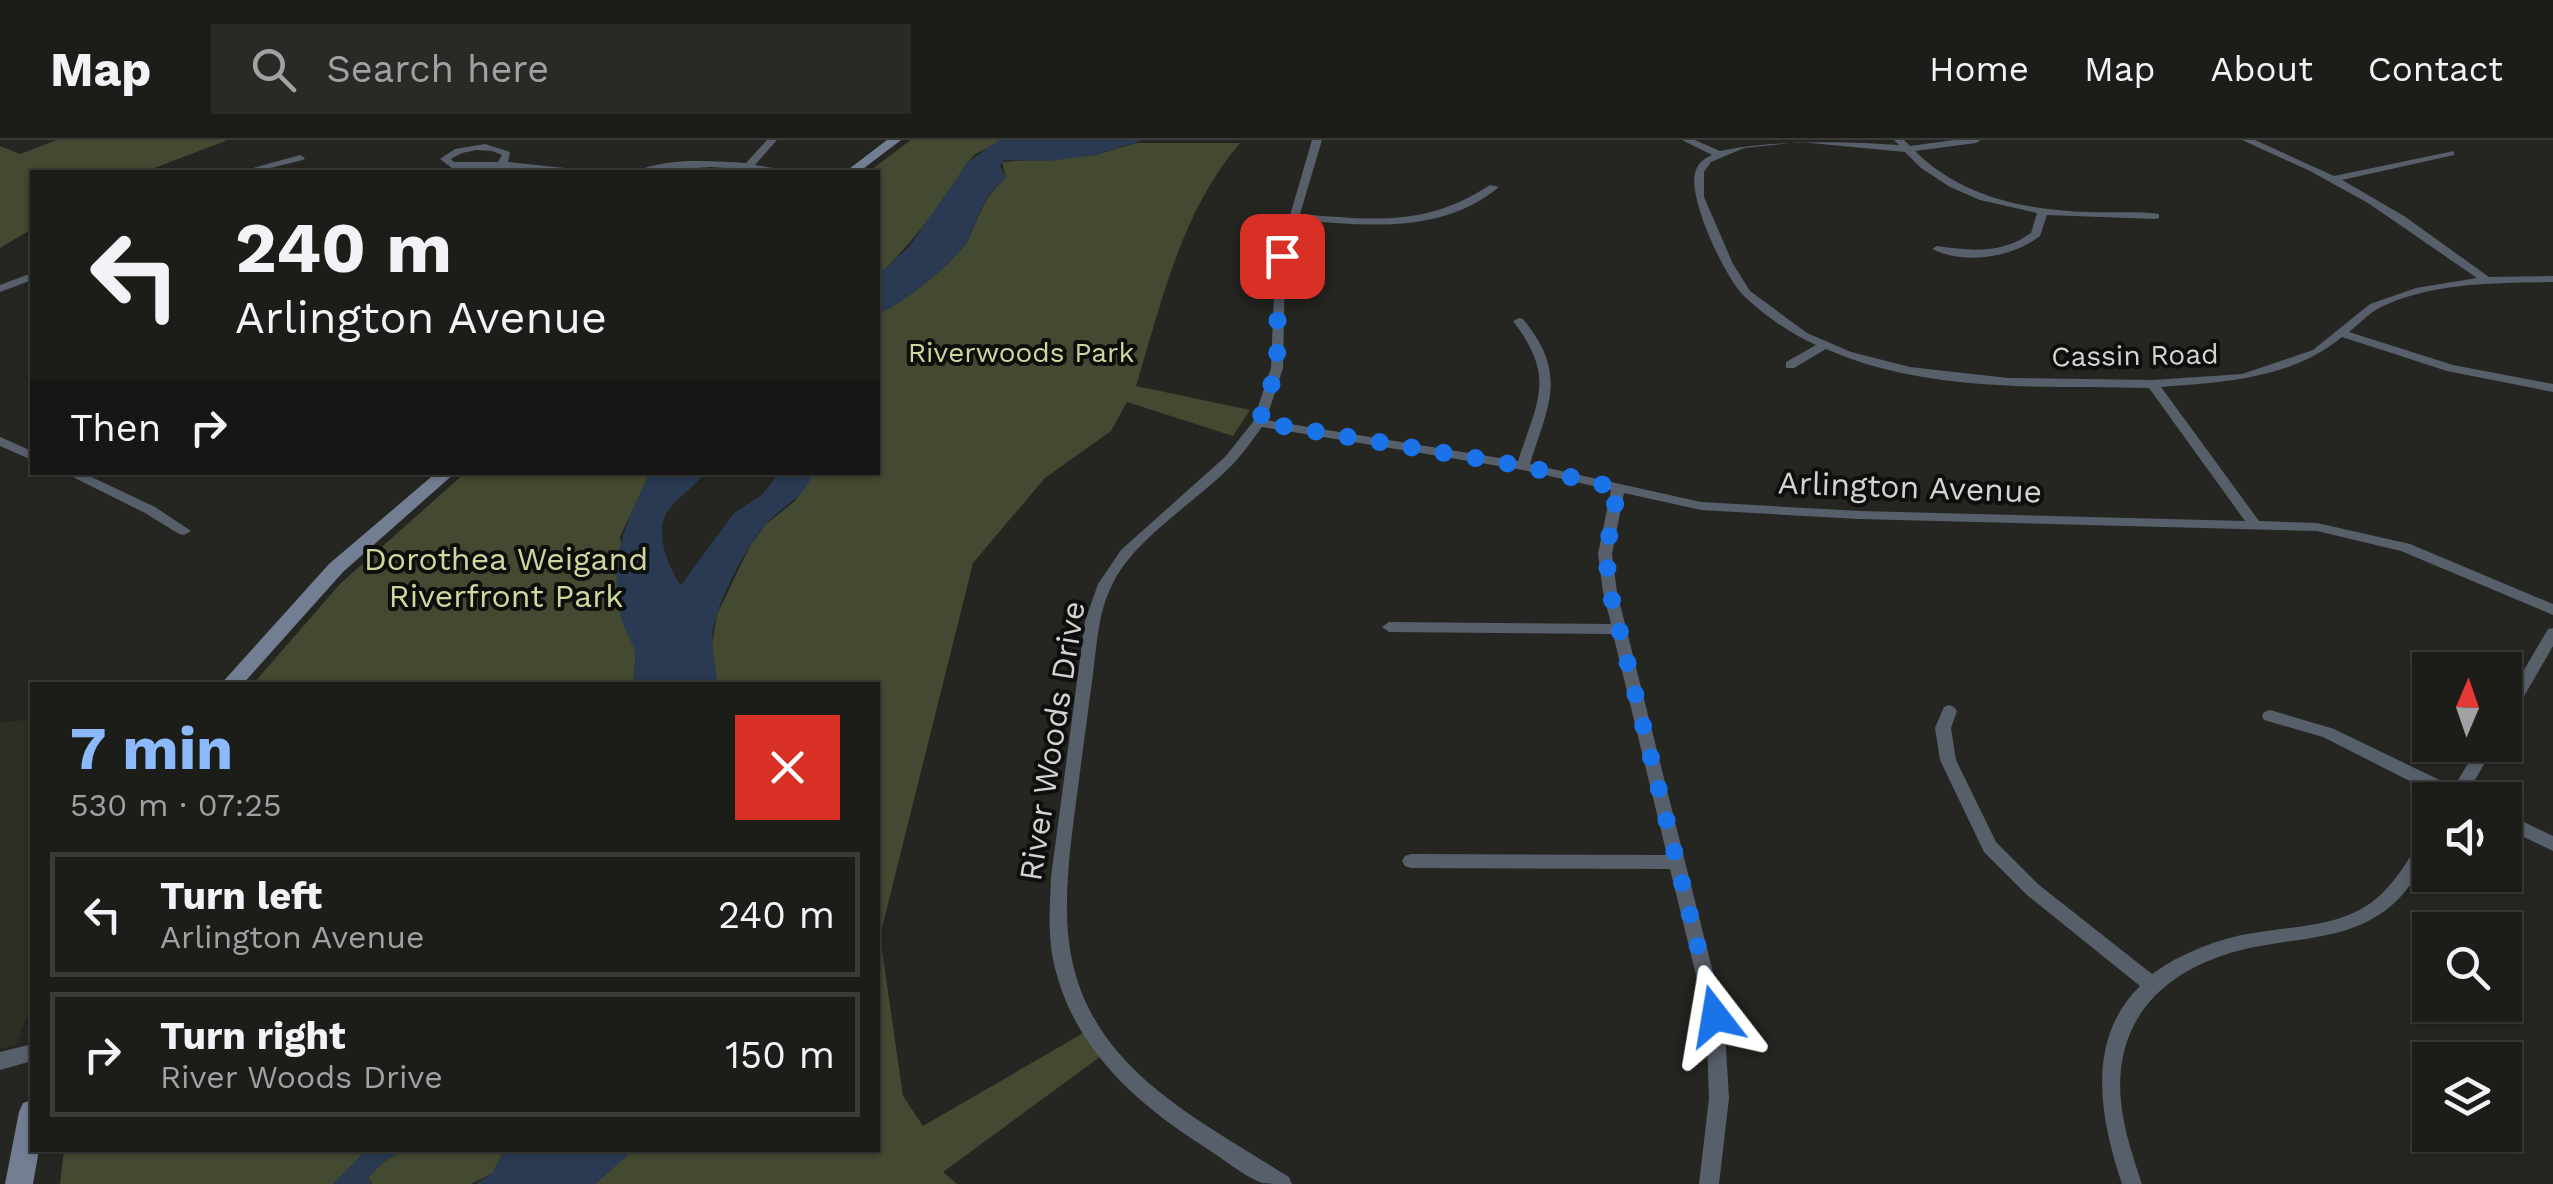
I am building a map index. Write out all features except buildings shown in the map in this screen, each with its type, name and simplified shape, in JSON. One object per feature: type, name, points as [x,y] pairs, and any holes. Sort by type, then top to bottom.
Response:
[{"type":"main road","points":[[854,170],[896,140]]},
{"type":"main road","points":[[233,682],[336,568],[444,475]]},
{"type":"main road","points":[[19,1184],[30,1123]]},
{"type":"street","points":[[750,166],[772,140]]},
{"type":"street","name":"River Woods Drive","points":[[1282,1184],[1162,1106],[1114,1060],[1072,997],[1062,968],[1056,905],[1092,621],[1106,584],[1126,553],[1230,460],[1259,422],[1277,368],[1278,278],[1317,140]]},
{"type":"street","points":[[1687,140],[1719,154],[1742,145],[1801,140],[1903,144],[1976,140]]},
{"type":"street","points":[[2247,140],[2338,178],[2487,280]]},
{"type":"street","points":[[1903,144],[1926,170],[1960,190],[2042,213],[2155,216]]},
{"type":"street","points":[[502,164],[506,152],[497,148],[462,149],[445,159],[452,164],[556,170]]},
{"type":"street","points":[[2338,178],[2450,153]]},
{"type":"street","name":"Cassin Road","points":[[1719,154],[1703,166],[1696,188],[1728,264],[1746,293],[1762,308],[1821,344],[1879,364],[1941,377],[2153,384],[2216,381],[2272,370],[2318,352],[2374,306],[2395,298],[2438,286],[2487,280],[2553,279]]},
{"type":"street","points":[[252,170],[300,158]]},
{"type":"street","points":[[655,170],[694,165],[771,170]]},
{"type":"street","points":[[1296,217],[1417,221],[1473,203],[1494,187]]},
{"type":"street","points":[[1937,249],[1973,255],[2009,250],[2036,234],[2042,213]]},
{"type":"street","points":[[0,289],[30,277]]},
{"type":"street","points":[[14,283],[30,289]]},
{"type":"street","points":[[1519,321],[1538,340],[1547,370],[1523,466]]},
{"type":"street","points":[[2341,333],[2451,368],[2553,388]]},
{"type":"street","points":[[1790,365],[1821,344]]},
{"type":"street","points":[[2153,384],[2253,522]]},
{"type":"street","name":"Arlington Avenue","points":[[1259,422],[1523,466],[1701,506],[1780,512],[2253,522],[2317,527],[2369,536],[2442,561],[2553,610]]},
{"type":"street","points":[[0,441],[30,455]]},
{"type":"street","points":[[75,475],[150,510],[184,531]]},
{"type":"street","points":[[1618,488],[1606,554],[1618,629],[1715,1016],[1720,1055],[1709,1184]]},
{"type":"street","points":[[1389,627],[1618,629]]},
{"type":"street","points":[[2522,686],[2553,633]]},
{"type":"street","points":[[1949,711],[1944,728],[1948,760],[1990,847],[2033,890],[2150,983]]},
{"type":"street","points":[[2270,716],[2328,732],[2426,782]]},
{"type":"street","points":[[2522,828],[2553,844]]},
{"type":"street","points":[[1411,861],[1676,862]]},
{"type":"street","points":[[2132,1184],[2119,1151],[2111,1106],[2111,1065],[2130,1007],[2150,983],[2186,961],[2214,950],[2352,920],[2379,908],[2412,867]]},
{"type":"street","points":[[0,1060],[30,1053]]},
{"type":"shaded area","points":[[30,719],[30,1009],[16,1045],[0,1049],[0,723]]},
{"type":"green space","points":[[57,140],[228,140],[149,170],[30,170],[30,230],[0,248],[0,146],[20,154]]},
{"type":"green space","points":[[911,140],[1077,140],[1002,146],[977,154],[883,271],[880,170],[871,170]]},
{"type":"green space","name":"Riverwoods Park","points":[[1136,143],[1240,143],[1188,228],[1136,386],[1250,410],[1233,436],[1127,402],[1111,431],[1045,478],[973,563],[880,936],[880,682],[717,682],[712,645],[717,614],[750,546],[765,525],[795,501],[812,475],[880,475],[880,312],[913,293],[964,247],[988,199],[1006,178],[1002,162],[1095,155]]},
{"type":"green space","name":"Dorothea Weigand Riverfront Park","points":[[463,475],[649,475],[620,537],[636,655],[633,682],[255,682],[341,583]]},
{"type":"green space","name":"Riverwoods Park","points":[[880,936],[903,1096],[923,1126],[1085,1032],[1101,1056],[943,1172],[957,1184],[595,1184],[631,1152],[880,1152]]},
{"type":"green space","points":[[64,1152],[365,1152],[333,1184],[60,1184]]},
{"type":"green space","points":[[399,1152],[503,1152],[493,1173],[471,1184],[372,1184],[368,1178]]},
{"type":"water","points":[[999,140],[1143,140],[1095,155],[1049,161],[1004,160],[1000,166],[1006,178],[987,198],[964,247],[913,293],[880,312],[880,270],[909,247],[968,162]]},
{"type":"water","points":[[649,475],[702,475],[670,508],[662,526],[667,558],[681,585],[734,513],[762,495],[777,475],[812,475],[799,495],[758,533],[727,590],[712,637],[717,682],[634,682],[635,653],[620,616],[617,589],[619,554]]},
{"type":"water","points":[[365,1152],[400,1152],[368,1178],[371,1184],[333,1184]]},
{"type":"water","points":[[503,1152],[631,1152],[595,1184],[475,1184],[493,1173]]},
{"type":"route","points":[[1282,256],[1278,278],[1277,368],[1259,422],[1523,466],[1618,488],[1606,572],[1715,1016]]}]
